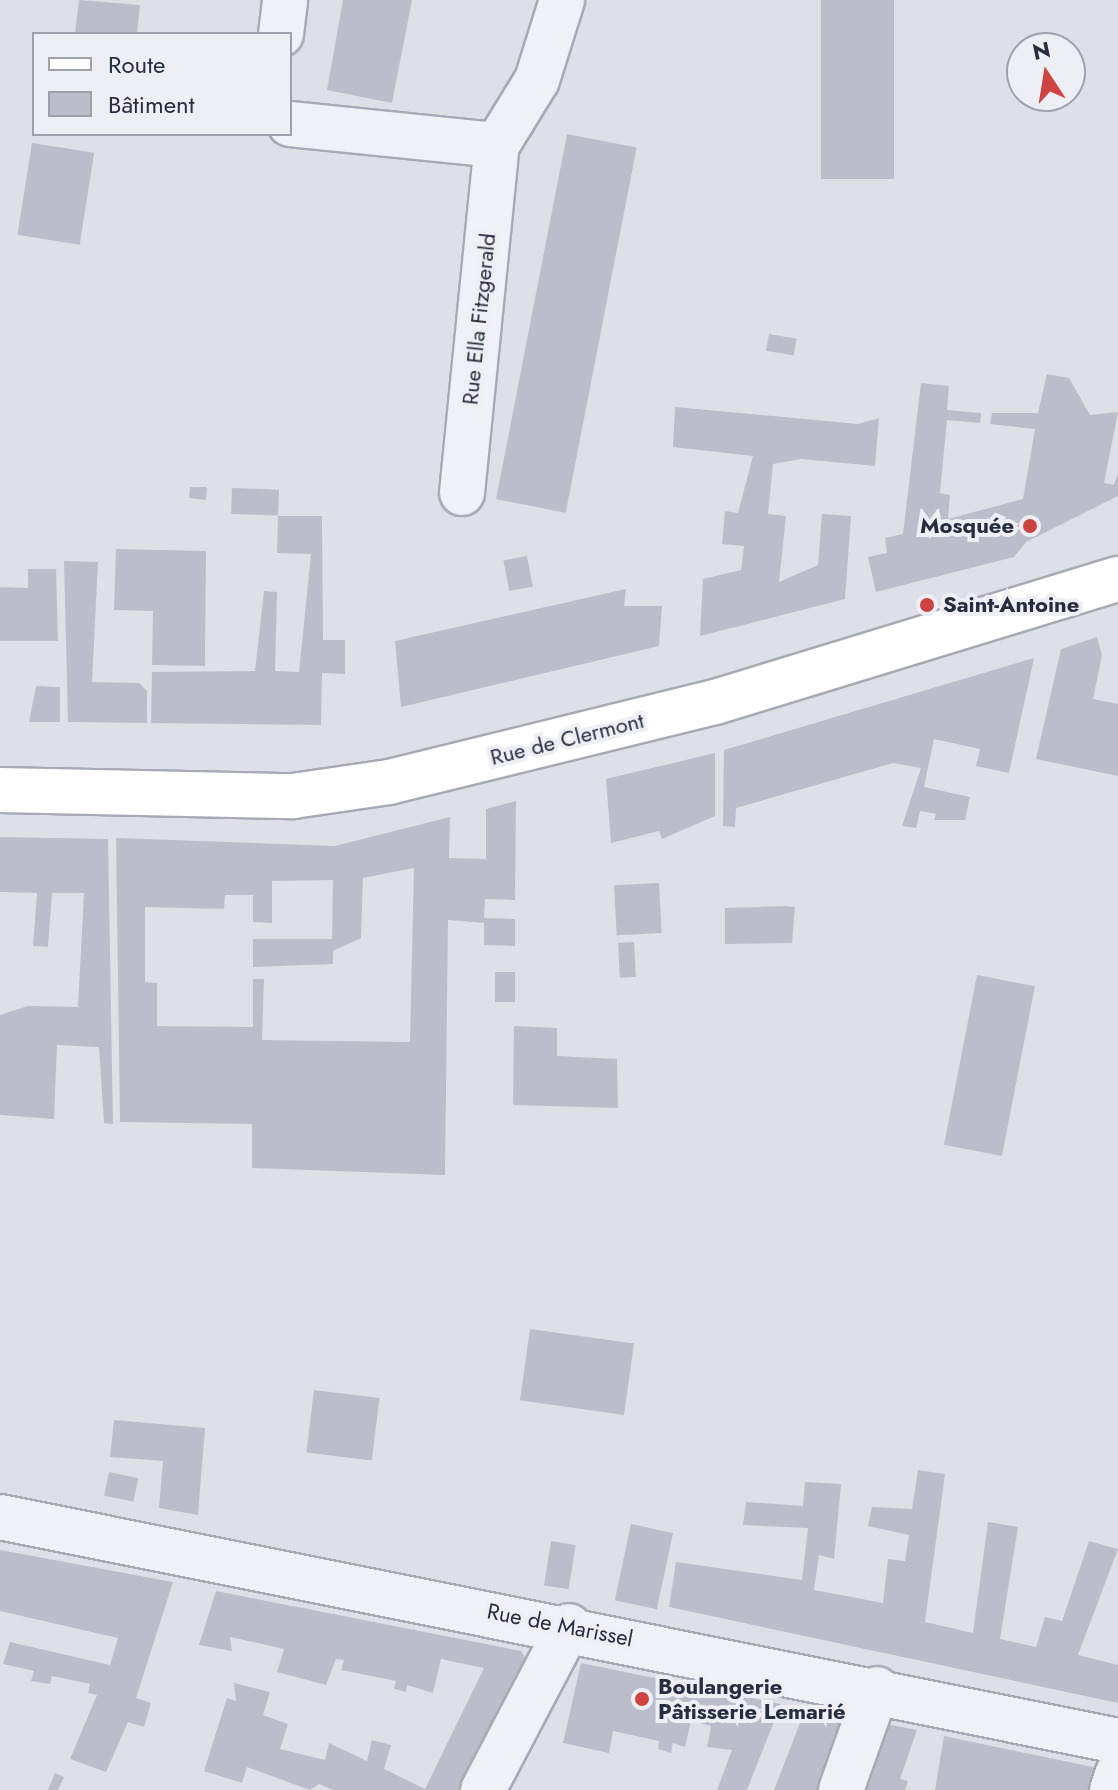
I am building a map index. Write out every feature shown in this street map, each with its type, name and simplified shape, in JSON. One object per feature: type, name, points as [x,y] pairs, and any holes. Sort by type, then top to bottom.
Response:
[{"type":"main road","name":"Rue de Clermont","points":[[0,790],[293,796],[389,782],[715,702],[1118,579]]},
{"type":"street","points":[[281,32],[285,0]]},
{"type":"street","name":"Rue Ella Fitzgerald","points":[[462,493],[497,145],[537,80],[562,0]]},
{"type":"street","points":[[292,124],[497,145]]},
{"type":"street","name":"Rue de Marissel","points":[[0,1517],[569,1626],[1118,1741]]},
{"type":"street","points":[[483,1790],[569,1626]]},
{"type":"street","points":[[841,1790],[877,1689]]},
{"type":"street","points":[[1112,1790],[1118,1773]]},
{"type":"building","points":[[79,0],[140,5],[137,32],[75,32]]},
{"type":"building","points":[[343,0],[412,0],[392,103],[327,90]]},
{"type":"building","points":[[821,0],[894,0],[894,179],[821,179]]},
{"type":"building","points":[[567,134],[637,148],[566,513],[496,499]]},
{"type":"building","points":[[32,143],[94,153],[80,245],[17,235]]},
{"type":"building","points":[[769,334],[797,339],[794,356],[766,351]]},
{"type":"building","points":[[1047,374],[1069,378],[1090,415],[1118,412],[1104,483],[1114,485],[1118,473],[1118,496],[1026,542],[1014,557],[876,592],[868,557],[887,553],[885,538],[903,534],[921,383],[949,386],[947,410],[981,413],[980,423],[947,420],[940,493],[950,495],[948,519],[1023,499],[1035,429],[990,424],[992,413],[1038,413]]},
{"type":"building","points":[[675,407],[858,424],[879,418],[875,466],[801,459],[773,464],[768,514],[786,516],[779,582],[818,565],[822,514],[851,516],[845,599],[700,636],[703,579],[741,570],[744,546],[722,544],[725,511],[738,513],[753,456],[673,447]]},
{"type":"building","points":[[190,487],[207,487],[206,500],[189,498]]},
{"type":"building","points":[[232,488],[279,490],[278,516],[231,514]]},
{"type":"building","points":[[278,516],[322,516],[323,640],[345,640],[345,674],[322,673],[321,725],[151,723],[152,672],[255,671],[264,591],[277,592],[275,671],[299,672],[311,554],[277,553]]},
{"type":"building","points":[[116,549],[206,551],[205,666],[152,665],[153,611],[114,610]]},
{"type":"building","points":[[527,556],[533,586],[509,591],[503,561]]},
{"type":"building","points":[[64,561],[98,562],[92,682],[139,683],[147,691],[147,723],[68,722]]},
{"type":"building","points":[[28,569],[56,569],[58,641],[0,641],[0,587],[28,588]]},
{"type":"building","points":[[626,589],[624,606],[662,606],[659,646],[401,707],[395,641]]},
{"type":"building","points":[[1097,637],[1102,655],[1093,699],[1118,704],[1118,776],[1036,759],[1061,649]]},
{"type":"building","points":[[1034,658],[1009,773],[976,766],[980,749],[934,739],[924,787],[970,797],[965,820],[934,820],[936,814],[920,811],[916,828],[902,826],[921,768],[893,763],[736,808],[735,827],[723,826],[724,750]]},
{"type":"building","points":[[36,686],[60,687],[60,722],[29,722]]},
{"type":"building","points":[[715,753],[715,816],[662,839],[659,831],[611,843],[606,779]]},
{"type":"building","points":[[516,801],[515,900],[485,899],[484,918],[515,919],[515,946],[484,945],[484,923],[448,920],[445,1175],[252,1168],[252,1124],[120,1122],[116,838],[335,846],[450,817],[449,858],[486,859],[486,809]],"holes":[[[414,868],[410,1042],[262,1040],[264,979],[253,979],[253,1027],[157,1026],[157,983],[145,982],[145,907],[224,909],[225,895],[253,895],[253,922],[272,923],[272,881],[333,880],[332,939],[253,939],[253,967],[333,964],[333,951],[361,938],[363,878]]]},
{"type":"building","points":[[0,837],[108,839],[113,1124],[104,1123],[99,1047],[57,1045],[54,1119],[0,1115],[0,1015],[28,1006],[78,1007],[84,893],[52,893],[48,947],[33,946],[37,893],[0,892]]},
{"type":"building","points":[[659,883],[662,933],[617,935],[614,885]]},
{"type":"building","points":[[795,907],[792,943],[725,944],[725,908]]},
{"type":"building","points":[[634,942],[636,977],[620,978],[618,943]]},
{"type":"building","points":[[495,972],[515,972],[515,1002],[495,1002]]},
{"type":"building","points":[[977,975],[1035,986],[1002,1156],[944,1145]]},
{"type":"building","points":[[514,1026],[557,1028],[557,1056],[617,1059],[618,1108],[513,1105]]},
{"type":"building","points":[[530,1329],[634,1344],[624,1415],[520,1400]]},
{"type":"building","points":[[314,1390],[380,1398],[372,1461],[306,1453]]},
{"type":"building","points":[[114,1420],[205,1428],[198,1515],[159,1508],[163,1461],[110,1457]]},
{"type":"building","points":[[918,1470],[945,1474],[925,1622],[973,1633],[988,1522],[1018,1527],[1000,1639],[1036,1647],[1045,1617],[1062,1621],[1089,1541],[1118,1549],[1078,1655],[1118,1665],[1118,1703],[669,1607],[676,1562],[802,1580],[808,1528],[743,1525],[746,1502],[803,1506],[805,1482],[841,1484],[834,1559],[819,1555],[814,1590],[883,1603],[888,1559],[905,1561],[909,1535],[868,1526],[872,1507],[912,1509]]},
{"type":"building","points":[[109,1472],[138,1478],[133,1502],[104,1495]]},
{"type":"building","points":[[631,1524],[673,1533],[657,1609],[615,1600]]},
{"type":"building","points":[[551,1541],[576,1545],[569,1589],[544,1585]]},
{"type":"building","points":[[0,1550],[173,1582],[136,1698],[151,1703],[144,1727],[128,1722],[106,1772],[70,1759],[97,1695],[88,1693],[90,1684],[52,1676],[50,1684],[31,1681],[34,1671],[3,1664],[10,1642],[110,1665],[118,1638],[0,1611]]},
{"type":"building","points":[[216,1591],[521,1651],[529,1665],[465,1790],[333,1790],[319,1784],[310,1790],[247,1767],[242,1783],[204,1771],[227,1698],[236,1701],[234,1683],[270,1692],[263,1715],[288,1724],[280,1749],[325,1760],[329,1743],[367,1761],[372,1740],[391,1745],[384,1769],[425,1789],[484,1668],[441,1659],[433,1693],[407,1685],[406,1692],[394,1689],[396,1681],[341,1670],[344,1660],[336,1659],[326,1685],[277,1672],[284,1649],[230,1637],[232,1651],[199,1645]]},
{"type":"building","points":[[581,1663],[781,1704],[747,1790],[717,1790],[732,1750],[707,1747],[711,1726],[691,1721],[685,1747],[673,1743],[671,1753],[658,1749],[659,1741],[613,1731],[609,1753],[563,1743]]},
{"type":"building","points":[[805,1710],[835,1715],[845,1729],[823,1790],[774,1790]]},
{"type":"building","points":[[891,1725],[917,1730],[900,1779],[908,1781],[905,1790],[861,1790],[882,1730]]},
{"type":"building","points":[[944,1736],[1107,1770],[1100,1790],[935,1790]]},
{"type":"building","points":[[55,1773],[64,1777],[58,1790],[48,1790]]},
{"type":"place","name":"Mosquée","points":[[1030,526]]},
{"type":"place","name":"Saint-Antoine","points":[[927,605]]},
{"type":"place","name":"Boulangerie Pâtisserie Lemarié","points":[[642,1699]]}]
